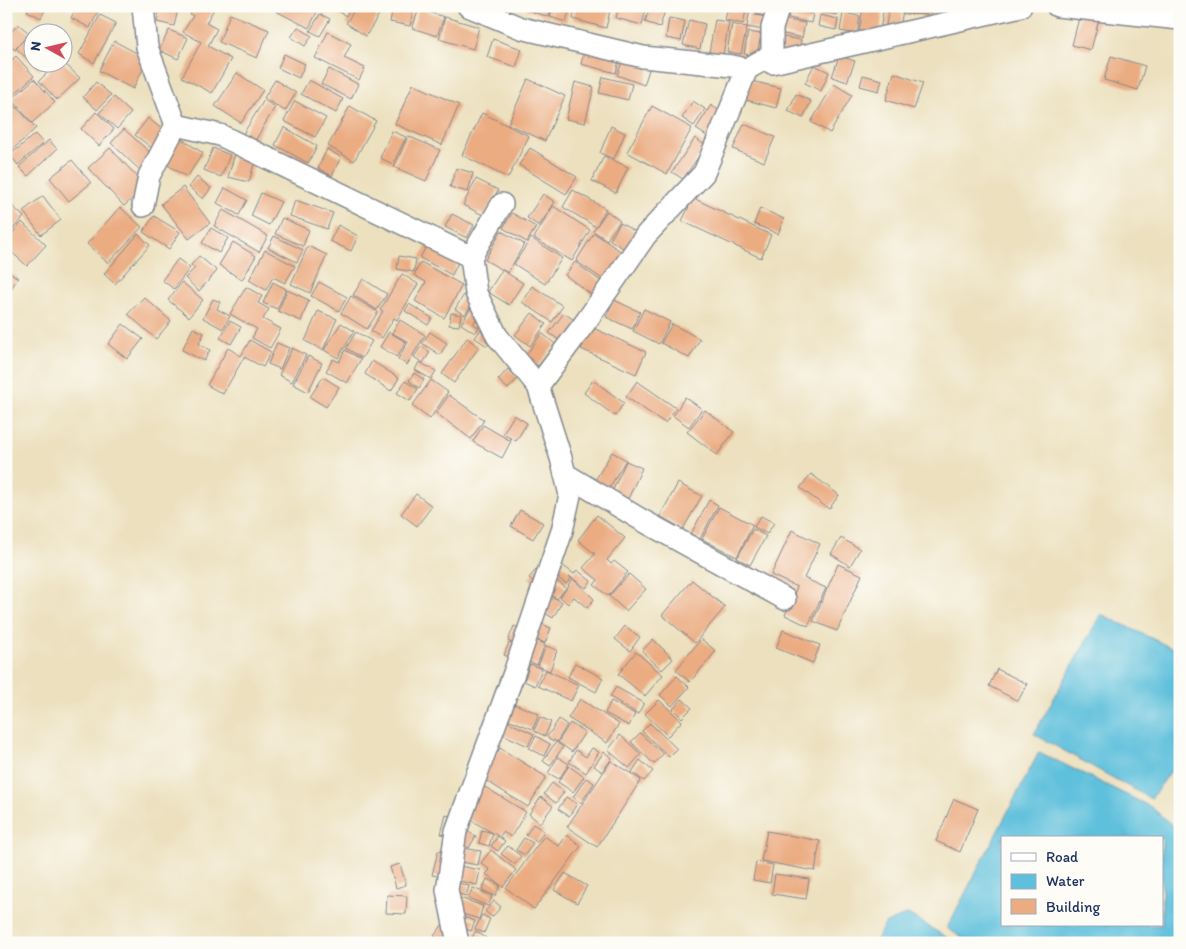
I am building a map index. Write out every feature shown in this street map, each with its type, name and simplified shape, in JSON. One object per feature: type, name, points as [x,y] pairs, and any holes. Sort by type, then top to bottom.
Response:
[{"type":"street","points":[[143,6],[147,47],[176,125],[149,176],[143,206]]},
{"type":"street","points":[[468,6],[521,28],[643,57],[747,69],[772,56]]},
{"type":"street","points":[[779,6],[772,28],[772,64],[1021,6]]},
{"type":"street","points":[[1057,6],[1180,19]]},
{"type":"street","points":[[538,386],[646,235],[704,173],[747,69]]},
{"type":"street","points":[[176,125],[220,135],[471,257]]},
{"type":"street","points":[[458,943],[447,890],[456,831],[514,673],[562,531],[570,495],[562,458],[538,386],[497,336],[476,292],[471,257],[502,204]]},
{"type":"street","points":[[565,474],[640,519],[785,599]]},
{"type":"water","points":[[1101,614],[1180,652],[1180,758],[1151,799],[1034,734]]},
{"type":"water","points":[[1039,752],[1151,807],[1180,832],[1180,943],[970,943],[947,928]]},
{"type":"water","points":[[908,914],[956,943],[874,943],[886,923]]},
{"type":"building","points":[[29,6],[47,6],[41,18],[27,11]]},
{"type":"building","points":[[77,6],[101,6],[90,28],[71,18]]},
{"type":"building","points":[[160,6],[179,6],[174,26],[157,22]]},
{"type":"building","points":[[194,6],[208,6],[214,9],[206,23],[217,29],[208,46],[231,59],[212,93],[182,77],[201,42],[183,32],[193,16],[190,14]]},
{"type":"building","points":[[279,6],[320,6],[309,28],[276,11]]},
{"type":"building","points":[[329,6],[351,6],[346,16]]},
{"type":"building","points":[[357,6],[381,6],[383,8],[366,36],[346,23]]},
{"type":"building","points":[[393,6],[414,6],[410,26],[390,22]]},
{"type":"building","points":[[528,6],[552,6],[549,17],[527,10]]},
{"type":"building","points":[[553,6],[570,8],[566,22],[550,17]]},
{"type":"building","points":[[576,6],[611,6],[606,28],[573,19]]},
{"type":"building","points":[[619,6],[647,6],[642,25],[616,18]]},
{"type":"building","points":[[650,6],[666,7],[660,27],[645,22]]},
{"type":"building","points":[[728,6],[747,6],[743,24],[725,20]]},
{"type":"building","points":[[757,6],[769,6],[773,18],[756,14]]},
{"type":"building","points":[[797,6],[816,6],[815,11],[797,8]]},
{"type":"building","points":[[820,6],[839,6],[837,15],[819,12]]},
{"type":"building","points":[[844,6],[860,6],[860,12],[844,10]]},
{"type":"building","points":[[863,6],[884,6],[879,36],[859,33]]},
{"type":"building","points":[[904,6],[931,6],[931,15],[903,14]]},
{"type":"building","points":[[889,8],[903,10],[900,28],[886,25]]},
{"type":"building","points":[[419,9],[444,17],[437,36],[412,28]]},
{"type":"building","points":[[790,9],[813,14],[811,23],[788,18]]},
{"type":"building","points":[[843,13],[860,16],[857,34],[840,31]]},
{"type":"building","points":[[230,14],[269,30],[257,58],[219,42]]},
{"type":"building","points":[[320,14],[330,19],[320,36],[310,31]]},
{"type":"building","points":[[749,14],[767,17],[764,30],[747,27]]},
{"type":"building","points":[[1080,14],[1099,19],[1091,50],[1072,45]]},
{"type":"building","points":[[100,15],[116,23],[94,63],[79,54]]},
{"type":"building","points":[[820,15],[838,19],[836,30],[818,26]]},
{"type":"building","points":[[445,17],[479,27],[473,49],[439,39]]},
{"type":"building","points":[[669,18],[685,21],[681,41],[666,38]]},
{"type":"building","points":[[782,19],[805,23],[802,38],[779,33]]},
{"type":"building","points":[[689,20],[705,24],[700,49],[683,45]]},
{"type":"building","points":[[715,20],[729,22],[723,55],[709,52]]},
{"type":"building","points":[[18,24],[22,27],[22,42],[15,50],[6,42],[6,38]]},
{"type":"building","points":[[732,24],[747,27],[741,54],[727,52]]},
{"type":"building","points":[[298,27],[312,36],[305,46],[291,37]]},
{"type":"building","points":[[169,30],[188,38],[178,59],[159,50]]},
{"type":"building","points":[[328,32],[351,44],[344,58],[365,68],[359,80],[315,58]]},
{"type":"building","points":[[748,32],[761,34],[757,56],[744,54]]},
{"type":"building","points":[[778,36],[801,40],[799,54],[776,50]]},
{"type":"building","points":[[493,39],[522,49],[516,67],[487,57]]},
{"type":"building","points":[[114,41],[148,59],[133,89],[99,71]]},
{"type":"building","points":[[22,42],[22,54],[16,48]]},
{"type":"building","points":[[585,48],[620,56],[616,73],[581,64]]},
{"type":"building","points":[[284,54],[305,64],[299,78],[278,68]]},
{"type":"building","points":[[16,56],[22,63],[22,72],[30,72],[34,76],[11,97],[6,92],[6,65]]},
{"type":"building","points":[[839,56],[855,61],[847,82],[832,77]]},
{"type":"building","points":[[1111,56],[1145,66],[1138,90],[1104,80]]},
{"type":"building","points":[[624,57],[650,67],[644,85],[617,75]]},
{"type":"building","points":[[814,65],[829,72],[821,91],[805,83]]},
{"type":"building","points":[[329,69],[358,84],[351,99],[321,84]]},
{"type":"building","points":[[72,70],[80,78],[57,100],[39,81],[48,72],[72,72]]},
{"type":"building","points":[[237,73],[263,90],[241,123],[215,106]]},
{"type":"building","points":[[894,73],[923,83],[914,109],[886,100]]},
{"type":"building","points":[[863,75],[882,80],[879,91],[860,86]]},
{"type":"building","points":[[603,77],[632,84],[628,100],[599,93]]},
{"type":"building","points":[[34,79],[55,102],[32,123],[12,99]]},
{"type":"building","points":[[528,79],[565,96],[545,141],[508,124]]},
{"type":"building","points":[[275,80],[296,93],[285,111],[264,98]]},
{"type":"building","points":[[309,80],[343,99],[336,113],[301,94]]},
{"type":"building","points":[[751,81],[781,88],[776,108],[746,100]]},
{"type":"building","points":[[96,82],[111,95],[97,110],[83,97]]},
{"type":"building","points":[[575,82],[594,87],[585,123],[566,119]]},
{"type":"building","points":[[413,84],[459,105],[442,145],[395,124]]},
{"type":"building","points":[[834,84],[852,95],[830,133],[811,122]]},
{"type":"building","points":[[796,94],[811,101],[803,118],[788,111]]},
{"type":"building","points":[[6,96],[36,128],[10,152],[6,148]]},
{"type":"building","points":[[114,97],[131,113],[117,129],[99,113]]},
{"type":"building","points":[[264,100],[275,107],[255,141],[243,134]]},
{"type":"building","points":[[295,101],[326,118],[315,137],[284,121]]},
{"type":"building","points":[[693,101],[705,109],[694,126],[682,118]]},
{"type":"building","points":[[711,105],[725,115],[710,138],[696,129]]},
{"type":"building","points":[[350,106],[376,121],[354,161],[328,146]]},
{"type":"building","points":[[652,106],[692,128],[667,174],[627,152]]},
{"type":"building","points":[[96,112],[114,129],[99,146],[81,129]]},
{"type":"building","points":[[482,113],[529,136],[508,178],[462,155]]},
{"type":"building","points":[[148,118],[169,135],[156,151],[135,135]]},
{"type":"building","points":[[744,124],[775,137],[764,162],[733,149]]},
{"type":"building","points":[[611,126],[625,133],[614,159],[600,153]]},
{"type":"building","points":[[284,127],[317,146],[308,163],[275,145]]},
{"type":"building","points":[[124,129],[156,158],[143,173],[111,143]]},
{"type":"building","points":[[392,131],[406,137],[393,164],[380,158]]},
{"type":"building","points":[[35,134],[43,143],[18,165],[10,155]]},
{"type":"building","points":[[177,136],[203,153],[187,177],[161,161]]},
{"type":"building","points":[[408,136],[440,150],[426,181],[394,167]]},
{"type":"building","points":[[695,138],[706,146],[683,179],[672,172]]},
{"type":"building","points":[[49,140],[57,149],[28,176],[19,167]]},
{"type":"building","points":[[110,148],[146,186],[124,206],[88,168]]},
{"type":"building","points":[[213,148],[230,155],[221,177],[204,170]]},
{"type":"building","points":[[530,148],[577,177],[566,194],[519,165]]},
{"type":"building","points":[[327,149],[341,157],[332,176],[318,168]]},
{"type":"building","points":[[236,151],[256,157],[249,182],[228,177]]},
{"type":"building","points":[[604,156],[628,167],[616,193],[592,181]]},
{"type":"building","points":[[72,160],[91,183],[69,201],[50,178]]},
{"type":"building","points":[[456,168],[473,173],[468,192],[450,187]]},
{"type":"building","points":[[197,177],[211,188],[203,199],[189,187]]},
{"type":"building","points":[[476,179],[498,190],[485,216],[463,205]]},
{"type":"building","points":[[183,187],[210,223],[189,239],[161,204]]},
{"type":"building","points":[[225,188],[247,200],[239,215],[217,203]]},
{"type":"building","points":[[573,190],[606,209],[596,227],[563,207]]},
{"type":"building","points":[[261,193],[281,202],[269,225],[251,216]]},
{"type":"building","points":[[543,194],[555,202],[539,226],[527,218]]},
{"type":"building","points":[[43,196],[61,220],[41,235],[23,211]]},
{"type":"building","points":[[693,198],[771,235],[761,258],[682,221]]},
{"type":"building","points":[[6,200],[24,217],[6,236]]},
{"type":"building","points":[[295,200],[333,213],[327,229],[290,216]]},
{"type":"building","points":[[553,206],[590,230],[572,261],[534,238]]},
{"type":"building","points":[[120,207],[142,227],[108,263],[87,244]]},
{"type":"building","points":[[760,208],[784,219],[778,234],[754,224]]},
{"type":"building","points":[[223,210],[268,236],[259,252],[214,226]]},
{"type":"building","points":[[607,211],[620,221],[607,240],[593,231]]},
{"type":"building","points":[[512,213],[536,227],[527,242],[503,228]]},
{"type":"building","points":[[452,214],[474,225],[467,238],[445,227]]},
{"type":"building","points":[[154,216],[180,232],[169,249],[143,232]]},
{"type":"building","points":[[282,218],[309,230],[303,246],[275,234]]},
{"type":"building","points":[[22,222],[46,245],[27,266],[6,247],[6,240]]},
{"type":"building","points":[[620,223],[638,233],[628,251],[610,240]]},
{"type":"building","points":[[338,225],[358,236],[351,251],[330,241]]},
{"type":"building","points":[[211,228],[228,238],[219,253],[202,243]]},
{"type":"building","points":[[501,231],[524,244],[508,273],[485,260]]},
{"type":"building","points":[[594,233],[626,255],[608,283],[576,261]]},
{"type":"building","points":[[138,234],[150,245],[115,284],[104,274]]},
{"type":"building","points":[[274,236],[303,250],[297,262],[268,248]]},
{"type":"building","points":[[531,238],[562,258],[545,284],[514,264]]},
{"type":"building","points":[[429,241],[460,258],[452,275],[420,258]]},
{"type":"building","points":[[233,242],[256,256],[242,280],[219,265]]},
{"type":"building","points":[[308,246],[327,255],[310,293],[291,284]]},
{"type":"building","points":[[265,250],[295,266],[285,283],[273,277],[266,290],[249,280]]},
{"type":"building","points":[[199,256],[217,271],[199,291],[185,278],[195,268],[191,265]]},
{"type":"building","points":[[399,256],[416,259],[414,272],[397,269]]},
{"type":"building","points":[[178,259],[190,268],[174,289],[162,280]]},
{"type":"building","points":[[421,262],[462,285],[444,318],[415,301],[426,282],[414,275]]},
{"type":"building","points":[[575,262],[606,285],[596,298],[565,275]]},
{"type":"building","points":[[6,270],[18,278],[6,296]]},
{"type":"building","points":[[502,270],[523,283],[509,305],[488,292]]},
{"type":"building","points":[[402,274],[418,284],[397,320],[394,318],[382,338],[371,331],[383,311],[380,310]]},
{"type":"building","points":[[363,279],[387,294],[377,310],[353,295]]},
{"type":"building","points":[[182,282],[203,300],[189,317],[168,300]]},
{"type":"building","points":[[273,282],[286,289],[277,309],[263,303]]},
{"type":"building","points":[[319,282],[347,297],[339,311],[311,296]]},
{"type":"building","points":[[532,286],[563,306],[552,322],[522,302]]},
{"type":"building","points":[[246,287],[262,296],[258,303],[269,309],[263,319],[281,329],[270,348],[252,338],[257,329],[230,314]]},
{"type":"building","points":[[287,290],[309,300],[301,321],[278,311]]},
{"type":"building","points":[[465,293],[475,299],[465,315],[455,309]]},
{"type":"building","points":[[351,296],[378,312],[367,329],[341,313]]},
{"type":"building","points":[[144,297],[171,321],[156,339],[128,314]]},
{"type":"building","points":[[213,299],[220,302],[217,309],[230,316],[223,329],[203,318]]},
{"type":"building","points":[[614,300],[640,312],[632,329],[606,317]]},
{"type":"building","points":[[474,303],[483,308],[473,324],[479,327],[475,333],[461,324]]},
{"type":"building","points":[[409,304],[432,318],[428,325],[405,311]]},
{"type":"building","points":[[644,309],[670,322],[659,344],[633,331]]},
{"type":"building","points":[[318,311],[337,319],[323,350],[305,341]]},
{"type":"building","points":[[451,313],[461,315],[459,326],[449,325]]},
{"type":"building","points":[[532,313],[546,324],[530,346],[515,335]]},
{"type":"building","points":[[564,313],[580,324],[565,344],[549,333]]},
{"type":"building","points":[[400,320],[425,335],[407,365],[398,359],[408,342],[392,333]]},
{"type":"building","points":[[230,321],[241,327],[231,344],[220,338]]},
{"type":"building","points":[[341,323],[354,331],[338,358],[324,350]]},
{"type":"building","points":[[123,324],[143,339],[127,359],[108,344]]},
{"type":"building","points":[[672,324],[700,339],[689,358],[661,343]]},
{"type":"building","points":[[483,326],[495,334],[487,346],[475,338]]},
{"type":"building","points":[[591,327],[646,352],[636,374],[581,349]]},
{"type":"building","points":[[193,328],[204,333],[199,344],[210,350],[204,361],[182,350]]},
{"type":"building","points":[[356,332],[372,341],[362,358],[346,348]]},
{"type":"building","points":[[389,332],[406,342],[397,357],[380,347]]},
{"type":"building","points":[[430,332],[447,343],[440,355],[422,343]]},
{"type":"building","points":[[542,333],[555,344],[538,366],[525,356]]},
{"type":"building","points":[[467,338],[479,347],[454,383],[442,374]]},
{"type":"building","points":[[250,340],[271,352],[263,367],[244,357],[223,394],[207,385],[228,348],[241,356]]},
{"type":"building","points":[[277,343],[289,348],[280,369],[268,364]]},
{"type":"building","points":[[421,346],[430,352],[423,363],[414,357]]},
{"type":"building","points":[[292,348],[306,355],[292,382],[279,375]]},
{"type":"building","points":[[345,350],[361,359],[347,383],[326,371],[333,359],[339,362]]},
{"type":"building","points":[[308,356],[322,363],[308,392],[293,384]]},
{"type":"building","points":[[372,361],[399,378],[391,391],[365,374]]},
{"type":"building","points":[[419,362],[436,371],[431,379],[415,370]]},
{"type":"building","points":[[508,369],[518,378],[508,389],[498,380]]},
{"type":"building","points":[[414,373],[424,380],[419,388],[409,381]]},
{"type":"building","points":[[323,377],[339,387],[326,407],[310,397]]},
{"type":"building","points":[[431,380],[448,392],[430,419],[412,406]]},
{"type":"building","points":[[593,380],[624,403],[615,416],[584,393]]},
{"type":"building","points":[[405,381],[418,389],[410,401],[397,393]]},
{"type":"building","points":[[637,381],[676,408],[665,423],[626,397]]},
{"type":"building","points":[[449,395],[484,420],[471,439],[436,413]]},
{"type":"building","points":[[685,397],[702,409],[689,427],[673,416]]},
{"type":"building","points":[[705,410],[734,432],[717,455],[687,432]]},
{"type":"building","points":[[514,415],[527,423],[516,441],[503,434]]},
{"type":"building","points":[[483,425],[511,441],[502,458],[473,442]]},
{"type":"building","points":[[612,452],[626,460],[608,490],[594,482]]},
{"type":"building","points":[[626,461],[642,468],[628,499],[612,492]]},
{"type":"building","points":[[811,474],[839,495],[829,509],[800,488]]},
{"type":"building","points":[[678,483],[702,496],[683,529],[660,516]]},
{"type":"building","points":[[416,494],[432,506],[417,526],[401,514]]},
{"type":"building","points":[[709,500],[718,505],[700,539],[691,534]]},
{"type":"building","points":[[719,507],[753,525],[737,557],[702,539]]},
{"type":"building","points":[[520,510],[543,523],[533,539],[511,526]]},
{"type":"building","points":[[597,515],[625,538],[607,560],[611,564],[614,561],[628,572],[608,596],[594,585],[598,580],[583,568],[595,554],[578,540]]},
{"type":"building","points":[[761,516],[774,523],[767,534],[754,527]]},
{"type":"building","points":[[753,529],[766,536],[750,565],[737,558]]},
{"type":"building","points":[[792,530],[820,544],[804,578],[826,588],[808,626],[785,615],[797,587],[771,575]]},
{"type":"building","points":[[841,538],[860,549],[850,566],[831,554]]},
{"type":"building","points":[[553,558],[574,574],[577,570],[591,581],[586,588],[569,576],[571,578],[566,584],[546,568]]},
{"type":"building","points":[[838,564],[862,575],[837,631],[813,621]]},
{"type":"building","points":[[540,565],[540,588],[529,578]]},
{"type":"building","points":[[629,574],[646,589],[626,611],[609,596]]},
{"type":"building","points":[[551,576],[566,588],[557,599],[542,588]]},
{"type":"building","points":[[573,579],[594,599],[587,608],[574,597],[568,604],[560,597]]},
{"type":"building","points":[[692,580],[725,607],[695,643],[662,615]]},
{"type":"building","points":[[549,595],[562,602],[553,618],[540,610]]},
{"type":"building","points":[[537,622],[551,628],[545,643],[531,637]]},
{"type":"building","points":[[514,626],[524,630],[517,645],[508,641]]},
{"type":"building","points":[[625,626],[640,637],[630,651],[615,639]]},
{"type":"building","points":[[783,630],[820,645],[813,663],[776,648]]},
{"type":"building","points":[[523,635],[545,644],[537,665],[515,656]]},
{"type":"building","points":[[653,639],[673,659],[662,670],[642,651]]},
{"type":"building","points":[[701,639],[716,651],[690,682],[676,670]]},
{"type":"building","points":[[509,643],[516,646],[512,658],[504,655]]},
{"type":"building","points":[[546,646],[557,650],[550,671],[538,666]]},
{"type":"building","points":[[636,652],[663,675],[645,696],[618,674]]},
{"type":"building","points":[[575,663],[603,678],[596,692],[568,677]]},
{"type":"building","points":[[530,664],[542,669],[535,686],[524,681]]},
{"type":"building","points":[[997,669],[1027,684],[1018,701],[989,686]]},
{"type":"building","points":[[546,670],[579,685],[571,701],[538,686]]},
{"type":"building","points":[[677,676],[689,687],[672,706],[660,695]]},
{"type":"building","points":[[616,687],[644,703],[638,714],[610,697]]},
{"type":"building","points":[[503,699],[539,714],[533,729],[497,715]]},
{"type":"building","points":[[580,699],[619,724],[607,743],[568,718]]},
{"type":"building","points":[[682,699],[692,708],[682,718],[673,709]]},
{"type":"building","points":[[659,700],[682,721],[668,736],[645,714]]},
{"type":"building","points":[[611,701],[635,714],[629,726],[605,713]]},
{"type":"building","points":[[495,716],[534,734],[528,746],[489,728]]},
{"type":"building","points":[[540,717],[551,722],[545,736],[534,731]]},
{"type":"building","points":[[559,719],[567,725],[557,742],[554,740],[553,742],[547,737]]},
{"type":"building","points":[[570,723],[585,732],[572,752],[558,742]]},
{"type":"building","points":[[650,723],[677,749],[669,757],[642,731]]},
{"type":"building","points":[[640,733],[663,754],[654,764],[631,742]]},
{"type":"building","points":[[620,735],[641,754],[629,768],[608,750]]},
{"type":"building","points":[[536,736],[550,744],[544,756],[529,748]]},
{"type":"building","points":[[556,742],[563,747],[550,766],[543,761]]},
{"type":"building","points":[[500,748],[546,777],[528,807],[482,778]]},
{"type":"building","points":[[592,748],[599,752],[586,773],[569,762],[576,750],[586,757]]},
{"type":"building","points":[[604,752],[612,758],[602,772],[594,766]]},
{"type":"building","points":[[558,757],[569,764],[559,779],[548,773]]},
{"type":"building","points":[[640,760],[653,771],[644,781],[632,772]]},
{"type":"building","points":[[611,761],[641,780],[597,847],[567,827]]},
{"type":"building","points":[[569,766],[584,777],[573,792],[558,782]]},
{"type":"building","points":[[586,778],[594,783],[581,803],[573,797]]},
{"type":"building","points":[[552,783],[564,792],[556,803],[544,794]]},
{"type":"building","points":[[480,784],[526,812],[511,837],[503,832],[499,837],[505,841],[498,851],[491,846],[498,836],[462,815]]},
{"type":"building","points":[[541,797],[553,806],[540,823],[529,814]]},
{"type":"building","points":[[566,797],[577,804],[569,816],[558,809]]},
{"type":"building","points":[[954,799],[978,809],[960,852],[936,841]]},
{"type":"building","points":[[446,815],[462,820],[457,838],[441,834]]},
{"type":"building","points":[[533,824],[544,831],[537,842],[526,835]]},
{"type":"building","points":[[463,829],[476,836],[469,848],[457,841]]},
{"type":"building","points":[[482,830],[493,833],[489,846],[479,843]]},
{"type":"building","points":[[767,831],[820,841],[815,871],[761,861]]},
{"type":"building","points":[[567,835],[581,846],[534,909],[506,888],[544,836],[559,846]]},
{"type":"building","points":[[524,838],[533,843],[525,855],[516,850]]},
{"type":"building","points":[[508,846],[521,856],[515,864],[501,854]]},
{"type":"building","points":[[463,848],[481,851],[478,865],[460,862]]},
{"type":"building","points":[[491,850],[516,870],[503,887],[486,874],[490,870],[481,863]]},
{"type":"building","points":[[438,851],[457,855],[455,865],[480,870],[477,885],[432,875]]},
{"type":"building","points":[[756,862],[773,865],[770,883],[753,880]]},
{"type":"building","points":[[400,864],[406,885],[396,888],[390,867]]},
{"type":"building","points":[[565,873],[587,886],[577,903],[554,890]]},
{"type":"building","points":[[775,874],[809,879],[806,899],[772,894]]},
{"type":"building","points":[[443,879],[469,886],[466,896],[440,889]]},
{"type":"building","points":[[487,879],[500,885],[495,896],[482,890]]},
{"type":"building","points":[[473,888],[492,896],[488,906],[468,898]]},
{"type":"building","points":[[387,895],[407,896],[406,914],[386,913]]},
{"type":"building","points":[[460,898],[483,906],[479,919],[456,912]]},
{"type":"building","points":[[494,901],[501,907],[492,917],[485,911]]},
{"type":"building","points":[[455,914],[475,921],[471,931],[451,924]]},
{"type":"building","points":[[482,915],[490,919],[484,933],[475,929]]},
{"type":"building","points":[[443,924],[454,933],[445,943],[441,943],[434,936]]},
{"type":"building","points":[[476,931],[490,941],[489,943],[469,942]]}]
